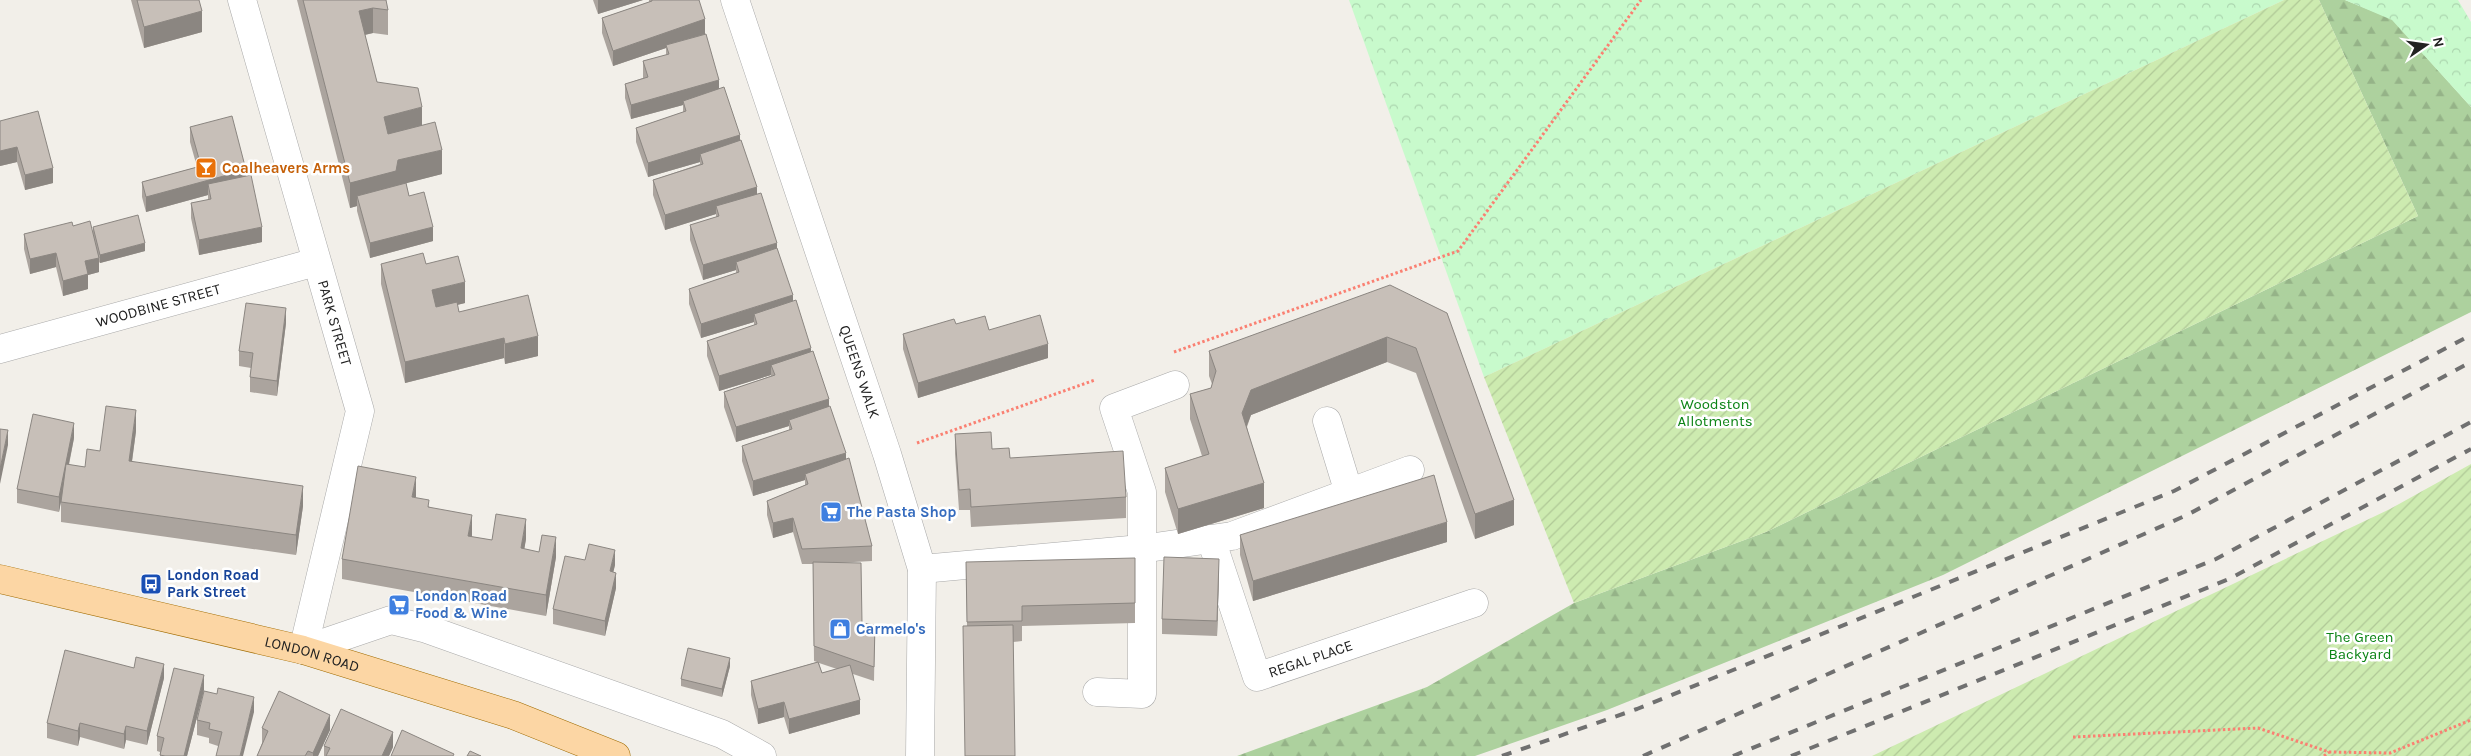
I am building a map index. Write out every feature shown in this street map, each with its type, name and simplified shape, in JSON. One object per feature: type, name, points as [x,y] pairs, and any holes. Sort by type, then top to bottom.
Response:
[{"type":"main road","name":"LONDON ROAD","points":[[0,579],[303,650],[514,715],[616,756]]},
{"type":"street","name":"PARK STREET","points":[[242,0],[360,411],[303,650]]},
{"type":"street","name":"QUEENS WALK","points":[[735,0],[887,454],[922,569],[920,756]]},
{"type":"street","name":"WOODBINE STREET","points":[[0,349],[316,262]]},
{"type":"street","points":[[1097,692],[1142,694],[1142,492],[1114,408],[1175,386]]},
{"type":"street","points":[[1327,421],[1349,493]]},
{"type":"street","points":[[922,569],[1141,549],[1232,536],[1410,470]]},
{"type":"street","name":"REGAL PLACE","points":[[1211,539],[1257,678],[1474,603]]},
{"type":"street","points":[[303,650],[391,620],[427,629],[722,734],[762,756]]},
{"type":"path","points":[[1168,354],[1458,250],[1641,0]]},
{"type":"path","points":[[887,454],[1102,377]]},
{"type":"path","points":[[2073,737],[2258,728],[2328,752],[2390,753],[2471,720]]},
{"type":"path","points":[[2324,756],[2328,752]]},
{"type":"green space","points":[[1349,0],[2284,0],[1484,377]]},
{"type":"green space","name":"Woodston Allotments","points":[[2284,0],[2319,0],[2418,216],[1766,532],[1574,603],[1484,377]]},
{"type":"green space","points":[[2319,0],[2345,0],[2392,19],[2471,107],[2471,312],[1943,575],[1607,710],[1475,756],[1237,756],[1427,687],[1574,603],[1766,532],[2418,216]]},
{"type":"green space","points":[[2345,0],[2458,0],[2471,22],[2471,107],[2392,20]]},
{"type":"green space","name":"The Green Backyard","points":[[2471,464],[2471,756],[1872,756],[2390,509]]},
{"type":"building","points":[[137,0],[199,0],[202,11],[144,27]]},
{"type":"building","points":[[303,0],[386,0],[388,10],[373,8],[359,11],[377,82],[418,88],[422,107],[384,117],[388,134],[435,122],[442,150],[398,160],[396,171],[350,183]]},
{"type":"building","points":[[652,0],[699,0],[705,19],[613,51],[602,18]]},
{"type":"building","points":[[706,34],[719,80],[631,105],[625,84],[648,77],[643,61],[669,54],[666,45]]},
{"type":"building","points":[[724,87],[740,135],[648,163],[636,128],[686,111],[683,101]]},
{"type":"building","points":[[38,111],[53,168],[25,175],[17,147],[0,151],[0,121]]},
{"type":"building","points":[[232,116],[246,170],[146,197],[142,182],[201,166],[190,127]]},
{"type":"building","points":[[741,140],[757,187],[665,215],[653,180],[703,164],[700,154]]},
{"type":"building","points":[[251,175],[262,227],[199,240],[191,203],[211,199],[208,184]]},
{"type":"building","points":[[406,183],[409,196],[424,192],[433,227],[370,243],[357,196]]},
{"type":"building","points":[[761,193],[777,243],[703,265],[690,225],[719,216],[716,206]]},
{"type":"building","points":[[138,215],[145,243],[100,255],[93,227]]},
{"type":"building","points":[[90,221],[99,258],[85,261],[88,274],[63,281],[56,253],[30,259],[24,234],[72,222],[73,226]]},
{"type":"building","points":[[777,248],[793,295],[701,324],[689,289],[739,272],[736,262]]},
{"type":"building","points":[[423,253],[426,264],[458,256],[465,282],[432,290],[436,307],[457,302],[459,312],[528,295],[538,336],[505,344],[504,338],[405,362],[381,264]]},
{"type":"building","points":[[1390,285],[1447,313],[1514,500],[1475,514],[1416,348],[1387,337],[1251,390],[1242,413],[1264,483],[1178,509],[1165,468],[1209,454],[1190,394],[1211,388],[1216,371],[1209,351]]},
{"type":"building","points":[[796,300],[811,348],[719,376],[707,341],[757,324],[754,314]]},
{"type":"building","points":[[246,303],[286,308],[277,381],[250,377],[253,353],[239,351]]},
{"type":"building","points":[[1040,315],[1048,344],[918,383],[903,334],[954,319],[956,324],[985,316],[989,330]]},
{"type":"building","points":[[813,351],[829,399],[736,427],[724,392],[775,375],[771,365]]},
{"type":"building","points":[[106,406],[136,410],[129,461],[303,486],[296,535],[61,502],[66,464],[85,467],[87,449],[100,451]]},
{"type":"building","points":[[830,406],[846,453],[753,481],[742,446],[792,429],[789,420]]},
{"type":"building","points":[[33,414],[74,423],[59,497],[17,489]]},
{"type":"building","points":[[0,429],[8,430],[0,469]]},
{"type":"building","points":[[991,432],[992,449],[1009,448],[1010,458],[1123,451],[1126,497],[971,507],[970,489],[959,490],[955,434]]},
{"type":"building","points":[[849,458],[872,546],[802,549],[793,518],[773,523],[767,501],[808,484],[805,474]]},
{"type":"building","points":[[358,466],[416,477],[412,497],[429,500],[428,507],[472,515],[468,536],[492,540],[496,514],[526,519],[521,548],[539,552],[542,535],[556,537],[546,595],[342,559]]},
{"type":"building","points":[[1434,475],[1447,522],[1253,581],[1240,535]]},
{"type":"building","points":[[589,544],[615,550],[610,571],[616,573],[605,621],[553,609],[565,556],[585,560]]},
{"type":"building","points":[[1164,557],[1219,559],[1217,621],[1162,619]]},
{"type":"building","points":[[1135,558],[1135,603],[1022,606],[1022,621],[967,622],[966,562]]},
{"type":"building","points":[[813,562],[861,563],[862,623],[875,625],[874,667],[814,646]]},
{"type":"building","points":[[1013,625],[1015,756],[965,756],[963,626]]},
{"type":"building","points":[[688,648],[730,658],[722,689],[681,679]]},
{"type":"building","points":[[65,650],[134,668],[136,657],[164,664],[147,731],[126,726],[124,734],[80,723],[78,731],[47,723]]},
{"type":"building","points":[[818,662],[822,673],[850,665],[860,700],[789,719],[784,702],[758,709],[751,681]]},
{"type":"building","points":[[174,668],[204,675],[184,756],[160,755],[164,738],[157,736]]},
{"type":"building","points":[[218,688],[254,697],[240,756],[216,756],[222,732],[209,729],[210,723],[197,720],[204,691],[217,694]]},
{"type":"building","points":[[279,691],[330,715],[313,753],[308,751],[305,756],[257,756],[268,731],[262,728]]},
{"type":"building","points":[[341,709],[393,732],[382,756],[326,756],[330,748],[324,746]]},
{"type":"building","points":[[402,730],[454,754],[453,756],[391,756]]},
{"type":"building","points":[[470,751],[481,756],[467,756]]},
{"type":"railway","points":[[1502,756],[1637,709],[2174,491],[2471,335]]},
{"type":"railway","points":[[1643,756],[2187,515],[2471,362]]},
{"type":"railway","points":[[1733,756],[2216,559],[2471,422]]},
{"type":"railway","points":[[1791,756],[2229,579],[2471,449]]},
{"type":"place","name":"Coalheavers Arms","points":[[206,168]]},
{"type":"place","name":"The Pasta Shop","points":[[831,512]]},
{"type":"place","name":"London Road Park Street","points":[[151,584]]},
{"type":"place","name":"London Road Food & Wine","points":[[399,605]]},
{"type":"place","name":"Carmelo's","points":[[840,629]]}]
